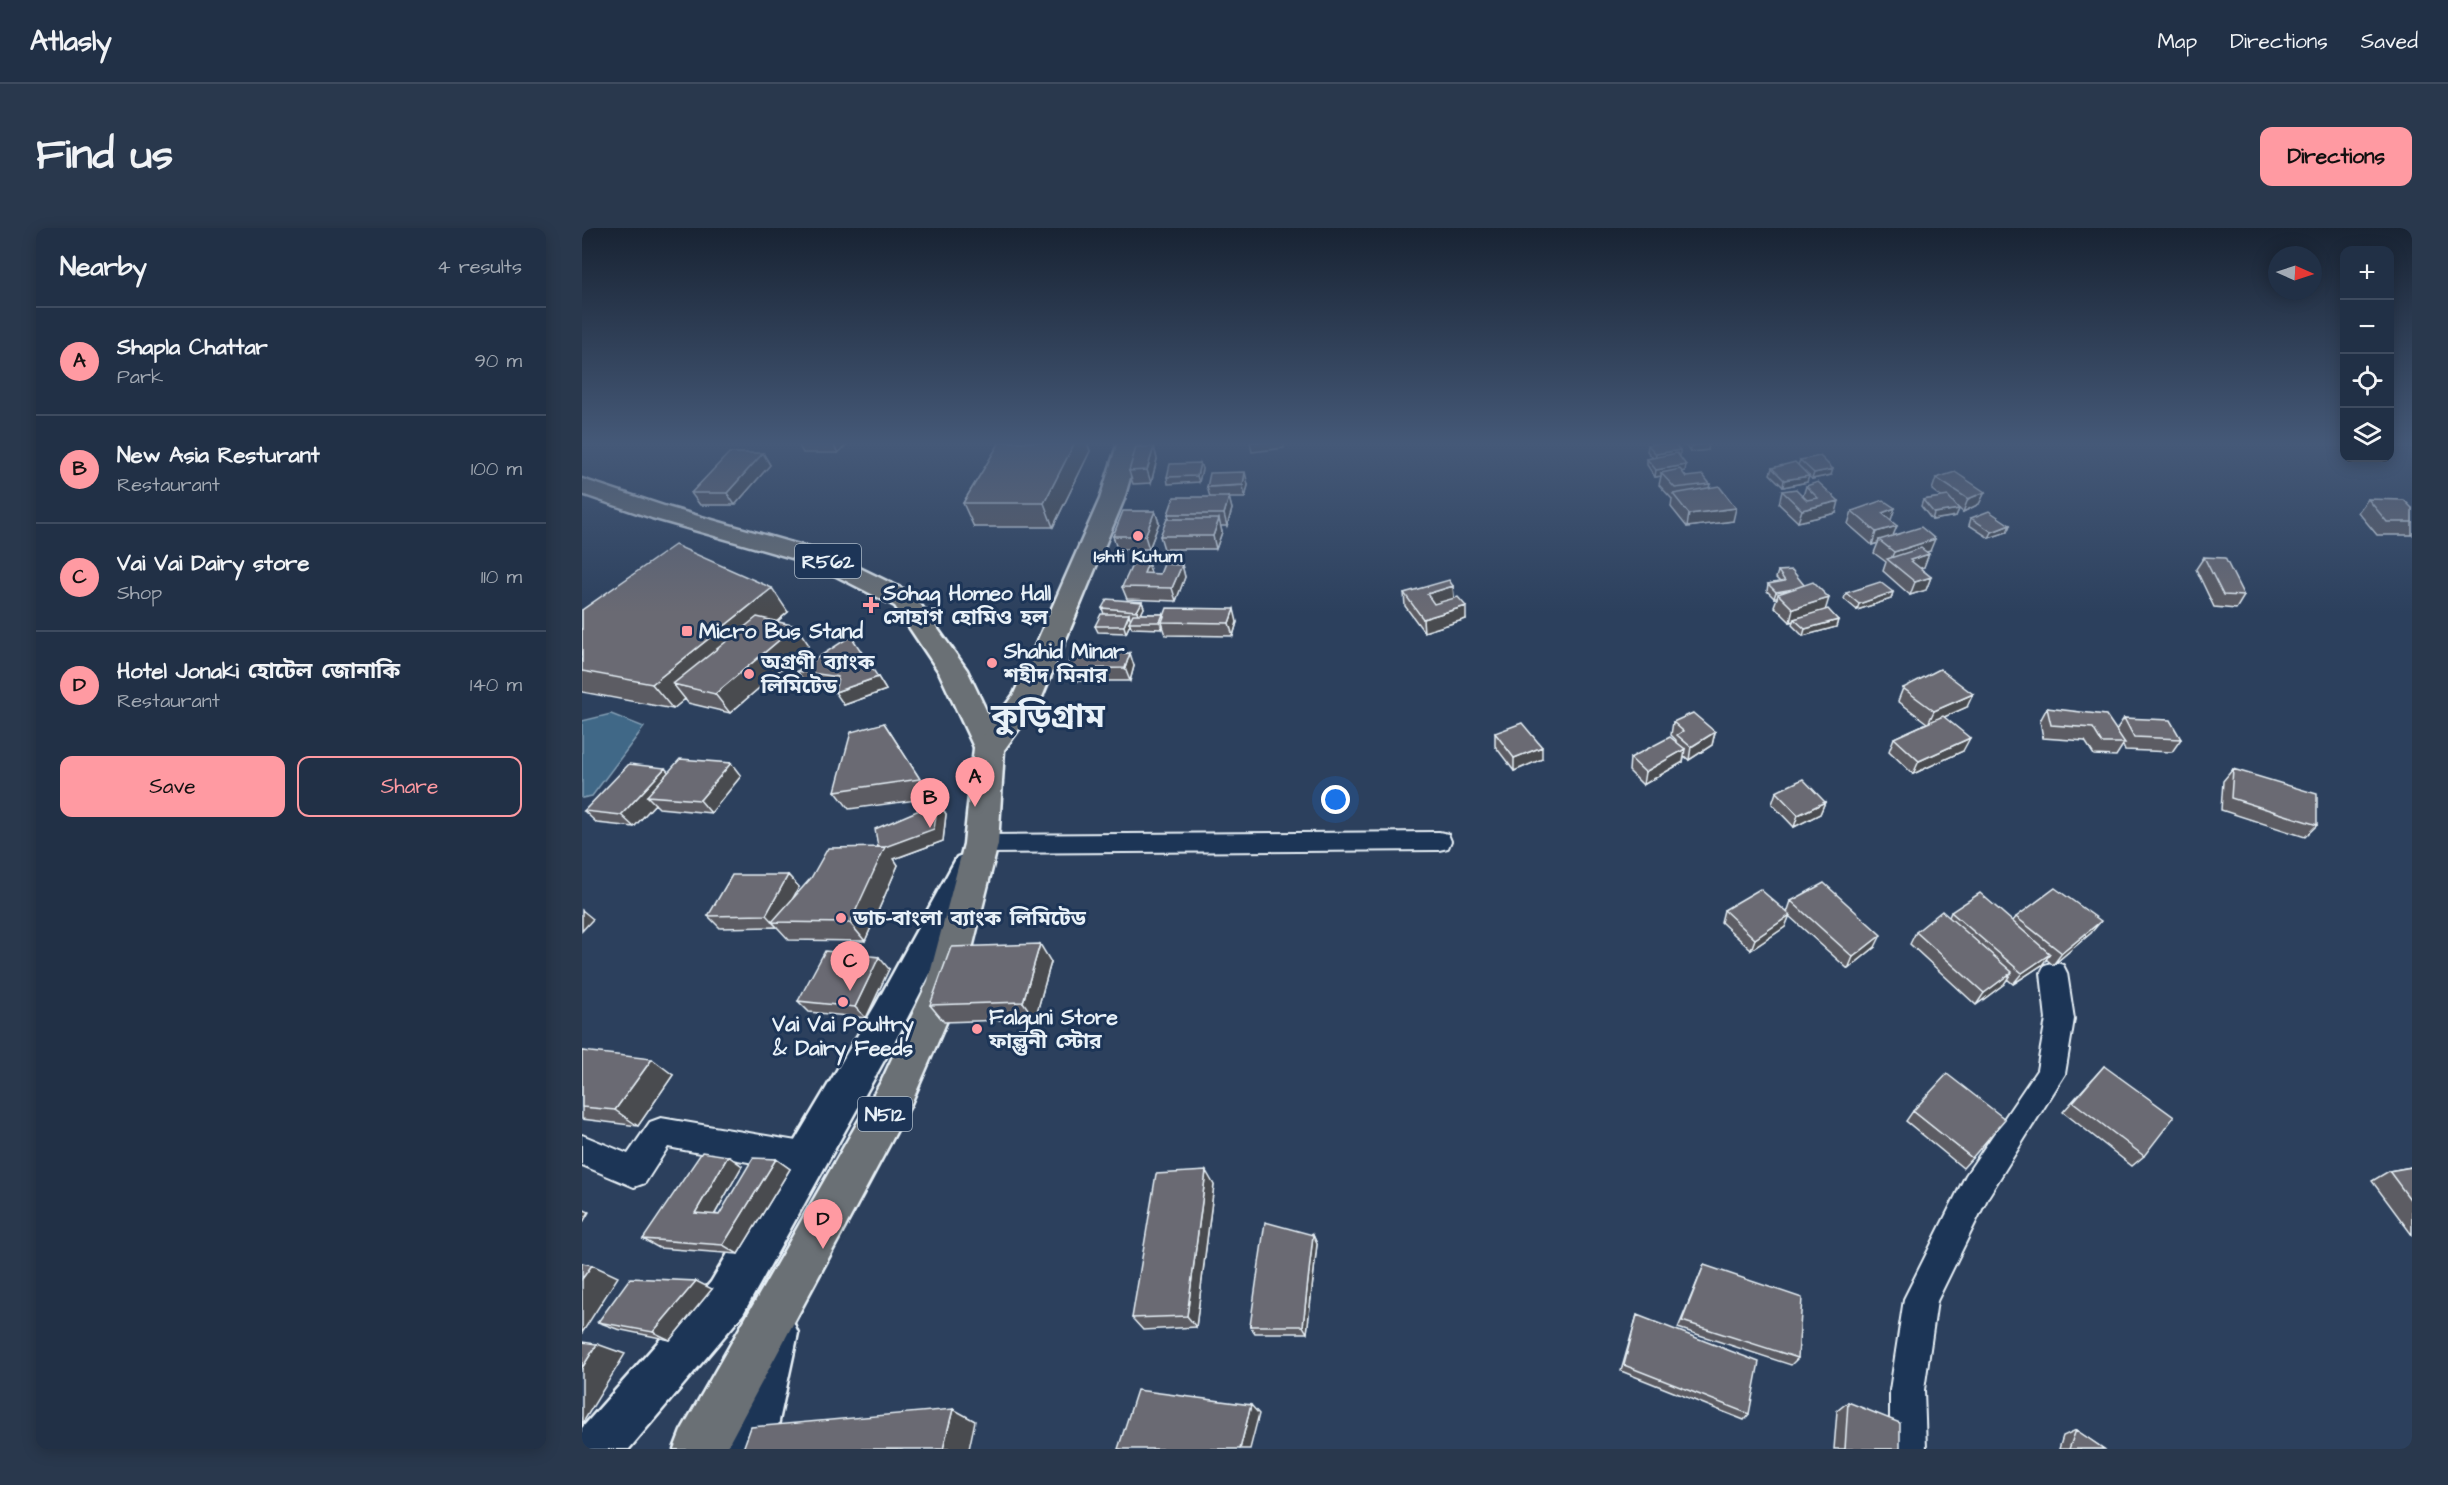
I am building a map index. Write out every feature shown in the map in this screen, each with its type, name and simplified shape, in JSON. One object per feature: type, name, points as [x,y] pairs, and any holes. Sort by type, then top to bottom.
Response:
[{"type":"main road","name":"R562","points":[[620,499],[822,559],[904,600],[953,670],[989,748]]},
{"type":"main road","points":[[989,748],[1027,697],[1112,499]]},
{"type":"main road","name":"N512","points":[[699,1449],[783,1302],[896,1093],[946,981],[981,844],[989,748]]},
{"type":"street","points":[[597,1449],[728,1298],[888,1018],[981,844],[1438,842]]},
{"type":"street","points":[[1908,1449],[1907,1390],[1921,1299],[1977,1186],[2051,1074],[2060,1019],[2054,973]]},
{"type":"street","points":[[582,1150],[634,1172],[661,1132],[808,1158]]},
{"type":"street","points":[[748,1449],[783,1302]]},
{"type":"water","points":[[611,714],[644,727],[592,796],[582,798],[582,721]]},
{"type":"building","points":[[965,499],[1046,499],[1044,503],[963,503]]},
{"type":"building","points":[[1173,499],[1228,499],[1224,514],[1168,514]]},
{"type":"building","points":[[1677,499],[1729,499],[1736,508],[1689,514]]},
{"type":"building","points":[[1790,499],[1837,499],[1839,501],[1802,510]]},
{"type":"building","points":[[1951,499],[1959,509],[1934,513],[1923,500]]},
{"type":"building","points":[[2368,499],[2404,500],[2412,508],[2412,522],[2387,522]]},
{"type":"building","points":[[1883,500],[1895,508],[1882,513],[1897,526],[1876,532],[1852,511]]},
{"type":"building","points":[[1123,511],[1155,511],[1145,536],[1113,536]]},
{"type":"building","points":[[1989,511],[2010,525],[1992,532],[1971,518]]},
{"type":"building","points":[[1167,519],[1219,519],[1213,536],[1160,536]]},
{"type":"building","points":[[1921,527],[1935,539],[1894,552],[1879,540]]},
{"type":"building","name":"Micro Bus Stand","points":[[675,545],[772,588],[652,684],[582,671],[582,610]]},
{"type":"building","points":[[1921,548],[1929,554],[1910,560],[1931,577],[1915,582],[1887,559]]},
{"type":"building","points":[[2204,557],[2225,558],[2244,596],[2223,595]]},
{"type":"building","points":[[1133,563],[1148,563],[1144,573],[1160,574],[1164,564],[1182,565],[1172,588],[1122,587]]},
{"type":"building","points":[[1792,570],[1804,585],[1776,592],[1768,584],[1785,581],[1778,571]]},
{"type":"building","points":[[1449,580],[1453,586],[1427,594],[1434,604],[1458,597],[1466,606],[1423,619],[1404,593]]},
{"type":"building","points":[[1813,582],[1829,598],[1793,609],[1778,594]]},
{"type":"building","points":[[1880,582],[1893,592],[1859,604],[1846,593]]},
{"type":"building","points":[[1107,599],[1142,602],[1137,611],[1102,608]]},
{"type":"building","points":[[1167,608],[1234,609],[1229,623],[1162,622]]},
{"type":"building","points":[[1828,609],[1838,620],[1805,629],[1794,619]]},
{"type":"building","points":[[1101,614],[1129,614],[1124,626],[1095,626]]},
{"type":"building","points":[[1133,614],[1163,614],[1160,622],[1129,622]]},
{"type":"building","points":[[757,617],[796,626],[715,694],[673,684]]},
{"type":"building","points":[[851,636],[878,677],[835,692],[838,677],[797,671]]},
{"type":"building","points":[[1130,653],[1125,668],[1066,669],[1072,654]]},
{"type":"building","points":[[1940,669],[1973,694],[1934,711],[1903,688]]},
{"type":"building","points":[[2047,708],[2106,715],[2125,743],[2102,743],[2093,728],[2051,725]]},
{"type":"building","points":[[1693,713],[1715,732],[1691,747],[1677,735],[1683,731],[1673,722]]},
{"type":"building","points":[[1943,716],[1970,738],[1919,761],[1894,738]]},
{"type":"building","points":[[2124,718],[2170,720],[2181,739],[2134,737]]},
{"type":"building","points":[[884,723],[920,779],[835,791],[851,732]]},
{"type":"building","points":[[1522,723],[1542,747],[1514,758],[1495,733]]},
{"type":"building","points":[[1670,737],[1685,749],[1645,772],[1630,758]]},
{"type":"building","points":[[680,759],[731,763],[700,800],[647,796]]},
{"type":"building","points":[[629,764],[665,768],[621,815],[584,811]]},
{"type":"building","points":[[2233,769],[2317,794],[2317,825],[2231,798]]},
{"type":"building","points":[[1803,779],[1825,802],[1798,815],[1776,792]]},
{"type":"building","points":[[938,802],[934,829],[885,847],[878,847],[875,829]]},
{"type":"building","points":[[885,847],[850,923],[772,922],[811,878],[828,848]]},
{"type":"building","points":[[732,875],[788,875],[766,915],[708,916]]},
{"type":"building","points":[[1824,883],[1881,935],[1853,957],[1791,901]]},
{"type":"building","points":[[2055,888],[2101,921],[2062,953],[2016,917]]},
{"type":"building","points":[[1760,889],[1790,915],[1755,939],[1724,910]]},
{"type":"building","points":[[1980,893],[2050,954],[2022,973],[1951,912]]},
{"type":"building","points":[[1942,911],[2012,972],[1984,993],[1916,932]]},
{"type":"building","points":[[1040,944],[1023,1002],[930,1005],[951,947]]},
{"type":"building","points":[[825,951],[879,957],[855,1007],[798,1001]]},
{"type":"building","points":[[582,1051],[652,1059],[615,1110],[582,1107]]},
{"type":"building","points":[[2104,1066],[2174,1117],[2144,1156],[2073,1102]]},
{"type":"building","points":[[1947,1074],[2005,1119],[1972,1158],[1913,1111]]},
{"type":"building","points":[[702,1152],[728,1156],[695,1213],[719,1215],[753,1158],[776,1159],[723,1245],[643,1239]]},
{"type":"building","points":[[2412,1167],[2412,1202],[2389,1171]]},
{"type":"building","points":[[1206,1171],[1187,1316],[1132,1318],[1156,1174]]},
{"type":"building","points":[[1265,1222],[1313,1235],[1303,1326],[1250,1326]]},
{"type":"building","points":[[582,1263],[592,1265],[582,1279]]},
{"type":"building","points":[[1704,1265],[1802,1298],[1798,1358],[1682,1321]]},
{"type":"building","points":[[630,1278],[696,1281],[653,1332],[598,1322]]},
{"type":"building","points":[[1637,1315],[1759,1362],[1749,1414],[1624,1365]]},
{"type":"building","points":[[582,1342],[597,1344],[582,1368]]},
{"type":"building","points":[[1137,1390],[1251,1405],[1240,1449],[1118,1449]]},
{"type":"building","points":[[1848,1402],[1900,1423],[1900,1449],[1845,1449]]},
{"type":"building","points":[[953,1409],[943,1449],[743,1449],[751,1427]]},
{"type":"building","points":[[2076,1430],[2104,1449],[2069,1449]]},
{"type":"place","name":"Ishti Kutum","points":[[1138,536]]},
{"type":"place","name":"Sohag Homeo Hall সোহাগ হোমিও হল","points":[[871,605]]},
{"type":"place","name":"Micro Bus Stand","points":[[687,631]]},
{"type":"place","name":"Shahid Minar শহীদ মিনার","points":[[992,663]]},
{"type":"place","name":"অগ্রণী ব্যাংক লিমিটেড","points":[[749,674]]},
{"type":"place","name":"Shapla Chattar","points":[[975,807]]},
{"type":"place","name":"New Asia Resturant","points":[[930,828]]},
{"type":"place","name":"ডাচ-বাংলা ব্যাংক লিমিটেড","points":[[841,918]]},
{"type":"place","name":"Vai Vai Dairy store","points":[[850,991]]},
{"type":"place","name":"Vai Vai Poultry & Dairy Feeds","points":[[843,1002]]},
{"type":"place","name":"Falguni Store ফাল্গুনী স্টোর","points":[[977,1029]]},
{"type":"place","name":"Hotel Jonaki হোটেল জোনাকি","points":[[823,1249]]},
{"type":"district","name":"কুড়িগ্রাম","points":[[1048,715]]}]
